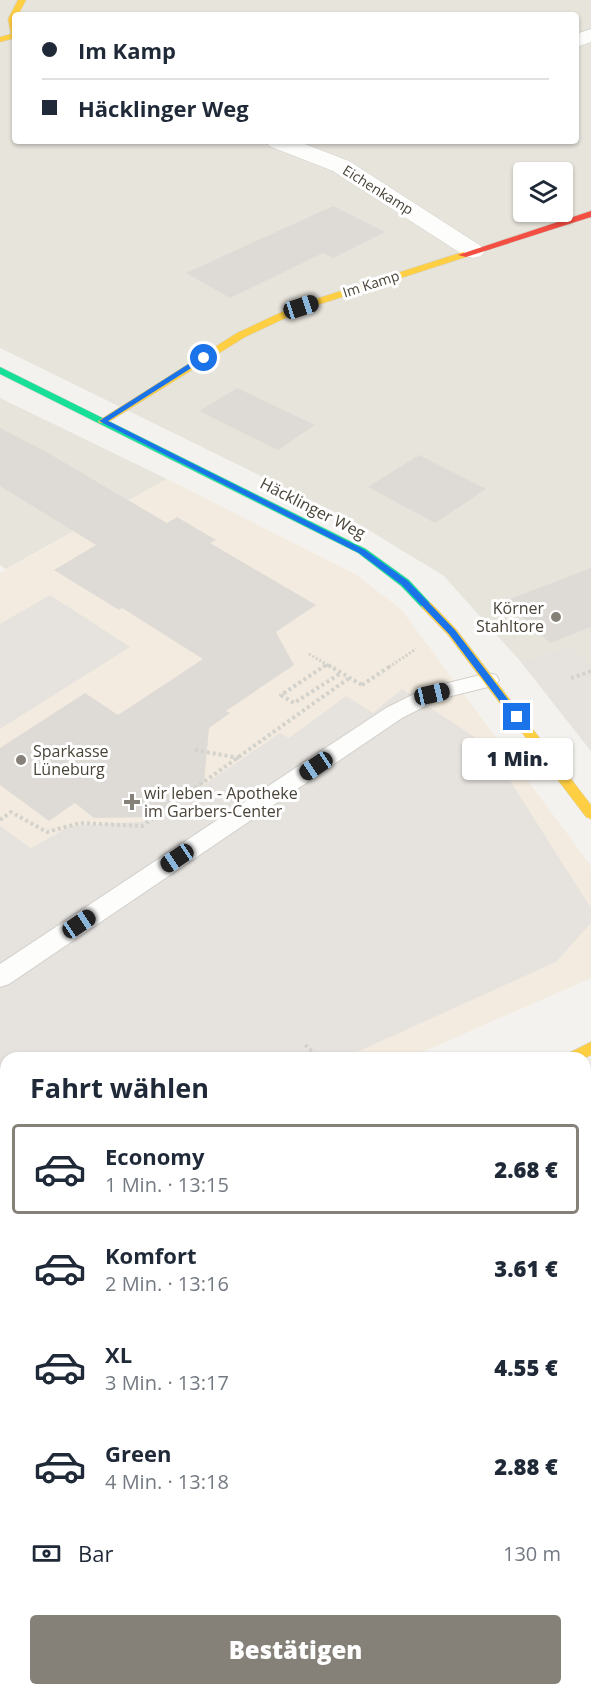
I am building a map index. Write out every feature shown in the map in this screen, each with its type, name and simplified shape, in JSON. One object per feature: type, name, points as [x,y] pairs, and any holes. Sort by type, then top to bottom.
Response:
[{"type":"street","name":"Eichenkamp","points":[[285,144],[341,166],[473,251]]},
{"type":"street","name":"Im Kamp","points":[[103,421],[241,335],[301,307],[591,214]]},
{"type":"street","name":"Häcklinger Weg","points":[[0,370],[362,551],[405,583],[452,632],[591,814]]},
{"type":"lane","points":[[0,977],[394,713],[432,694],[488,680]]},
{"type":"path","points":[[309,654],[362,686],[427,641],[452,632]]},
{"type":"path","points":[[326,665],[281,695],[294,703],[341,673]]},
{"type":"path","points":[[570,678],[591,671]]},
{"type":"path","points":[[0,820],[12,812],[46,832],[80,823],[142,826],[349,678]]},
{"type":"path","points":[[195,750],[238,758]]},
{"type":"path","points":[[122,825],[123,818]]},
{"type":"path","points":[[305,1046],[312,1052]]},
{"type":"shaded area","points":[[0,0],[591,0],[591,751],[521,662],[444,576],[357,523],[0,348]]},
{"type":"shaded area","points":[[0,398],[167,479],[6,569],[0,565]]},
{"type":"shaded area","points":[[167,479],[355,574],[401,609],[591,866],[591,978],[422,1052],[0,1052],[0,573]]},
{"type":"shaded area","points":[[50,595],[130,647],[0,729],[0,624]]},
{"type":"shaded area","points":[[570,647],[591,666],[591,751],[521,662]]},
{"type":"shaded area","points":[[402,689],[488,746],[591,908],[591,923],[556,962],[357,1052],[0,1052],[0,826],[31,848],[70,826],[151,821],[280,733],[289,738],[346,696],[373,713]]},
{"type":"building","points":[[333,206],[385,232],[333,258],[323,253],[230,298],[186,273]]},
{"type":"building","points":[[237,388],[315,425],[278,450],[199,411]]},
{"type":"building","points":[[0,428],[43,450],[167,523],[177,517],[216,540],[210,543],[316,605],[276,632],[294,665],[226,711],[230,713],[209,728],[204,784],[155,817],[94,818],[75,803],[49,821],[0,785],[0,748],[85,693],[118,715],[203,659],[122,608],[119,610],[54,570],[96,545],[0,486]]},
{"type":"building","points":[[419,455],[486,489],[435,523],[368,487]]},
{"type":"building","name":"Körner Stahltore","points":[[591,568],[591,627],[550,643],[505,601]]},
{"type":"traffic: fast","points":[[0,370],[362,551],[405,583],[427,606]]},
{"type":"traffic: slow","points":[[16,12],[22,0]]},
{"type":"traffic: slow","points":[[0,40],[12,36]]},
{"type":"traffic: slow","points":[[103,421],[241,335],[301,307],[463,255]]},
{"type":"traffic: slow","points":[[427,606],[452,632],[591,814]]},
{"type":"traffic: slow","points":[[583,1052],[591,1048]]},
{"type":"traffic: jam","points":[[463,255],[591,214]]},
{"type":"place","name":"Körner Stahltore","points":[[556,617]]},
{"type":"place","name":"Sparkasse Lüneburg","points":[[21,760]]},
{"type":"place","name":"wir leben - Apotheke im Garbers-Center","points":[[132,802]]},
{"type":"route","points":[[204,358],[103,421],[362,551],[405,583],[452,632],[517,717]]}]
